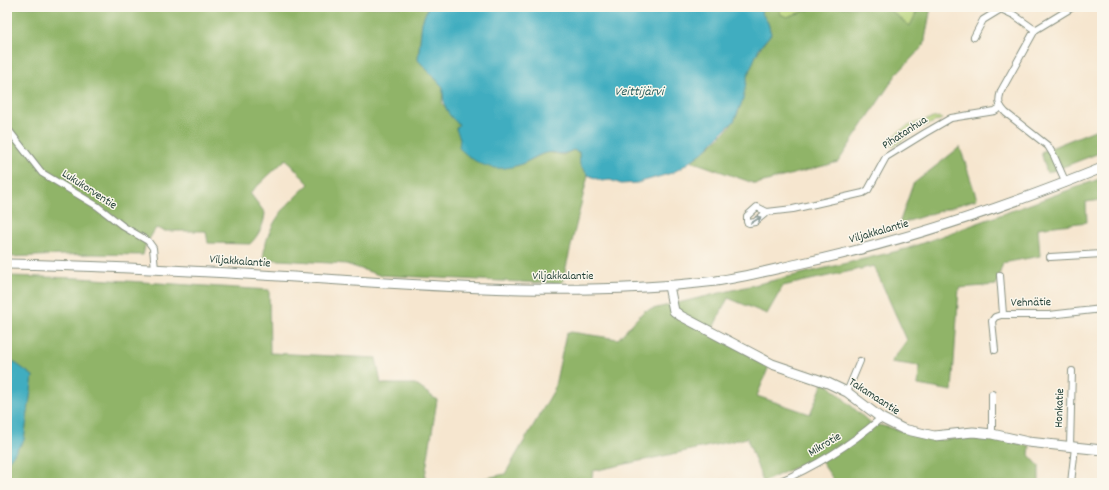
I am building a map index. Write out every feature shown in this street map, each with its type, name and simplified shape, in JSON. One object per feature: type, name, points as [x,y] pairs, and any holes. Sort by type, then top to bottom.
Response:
[{"type":"street","points":[[1066,183],[1048,146],[1001,107],[998,101],[1001,91],[1035,30],[1072,7]]},
{"type":"street","points":[[974,37],[983,20],[1001,8],[1035,30]]},
{"type":"street","name":"Pihatanhua","points":[[767,212],[793,209],[863,194],[868,190],[886,157],[951,118],[995,111],[1001,107]]},
{"type":"street","name":"Lukukorventie","points":[[7,128],[42,173],[87,199],[124,227],[148,241],[154,248],[155,269]]},
{"type":"street","name":"Viljakkalantie","points":[[7,264],[155,269],[383,283],[514,288],[669,286],[726,279],[857,252],[958,220],[1066,183],[1102,168]]},
{"type":"street","points":[[1050,257],[1102,254]]},
{"type":"street","points":[[1000,275],[1003,314]]},
{"type":"street","name":"Takamaantie","points":[[669,286],[674,310],[680,316],[772,364],[828,383],[846,392],[881,418],[903,429],[934,436],[973,432],[992,434],[1028,442],[1102,450]]},
{"type":"street","name":"Vehnätie","points":[[995,350],[992,321],[995,317],[1003,314],[1049,315],[1102,309]]},
{"type":"street","points":[[846,392],[860,361]]},
{"type":"street","name":"Honkatie","points":[[1071,483],[1072,371]]},
{"type":"street","points":[[992,394],[992,434]]},
{"type":"street","name":"Mikrotie","points":[[776,483],[828,458],[860,437],[881,418]]},
{"type":"green space","points":[[7,7],[428,7],[422,22],[418,60],[443,87],[442,103],[459,124],[456,129],[460,138],[517,166],[547,152],[563,155],[573,150],[579,152],[580,165],[588,175],[562,284],[379,275],[346,264],[263,259],[268,235],[278,217],[292,200],[309,184],[286,159],[250,193],[265,213],[264,222],[256,237],[250,244],[208,243],[206,231],[165,231],[156,228],[145,246],[143,255],[92,254],[7,257]]},
{"type":"green space","points":[[763,7],[781,7],[780,14],[787,17],[817,7],[886,7],[910,26],[919,7],[931,7],[924,45],[896,75],[838,162],[756,184],[691,161],[720,137],[731,126],[737,116],[751,65],[771,34],[768,23],[761,12]]},
{"type":"green space","points":[[781,7],[817,7],[787,17],[780,14]]},
{"type":"green space","points":[[886,7],[919,7],[910,26]]},
{"type":"green space","points":[[940,117],[942,119],[919,128],[894,146],[891,146],[893,139],[903,129],[918,122]]},
{"type":"green space","points":[[1102,127],[1102,152],[1047,173],[1041,152]]},
{"type":"green space","points":[[960,147],[977,199],[899,224],[913,184]]},
{"type":"green space","points":[[1102,178],[1102,200],[1086,202],[1087,222],[1038,228],[1040,256],[1003,263],[996,285],[959,288],[952,391],[918,385],[919,366],[891,362],[907,340],[874,266],[783,286],[767,314],[728,298],[711,332],[771,361],[757,396],[810,414],[824,381],[870,423],[943,440],[981,435],[1030,446],[1029,455],[1039,466],[1039,483],[836,483],[818,457],[763,482],[747,438],[593,471],[591,483],[462,483],[505,474],[554,390],[566,334],[571,332],[618,339],[644,311],[906,249]]},
{"type":"green space","points":[[7,276],[79,278],[269,290],[270,353],[376,358],[381,384],[415,384],[437,400],[424,483],[7,483],[7,463],[24,440],[33,376],[7,357]]},
{"type":"water","name":"Veittijärvi","points":[[428,7],[763,7],[761,12],[768,23],[771,34],[759,48],[747,77],[743,100],[734,121],[703,152],[672,173],[637,183],[621,184],[610,180],[602,181],[588,175],[580,165],[579,152],[573,150],[561,154],[550,152],[524,163],[505,168],[489,167],[466,155],[459,148],[460,138],[456,129],[459,124],[454,120],[446,108],[443,87],[418,60],[422,22]]},
{"type":"water","points":[[7,357],[33,376],[24,440],[7,463]]}]
